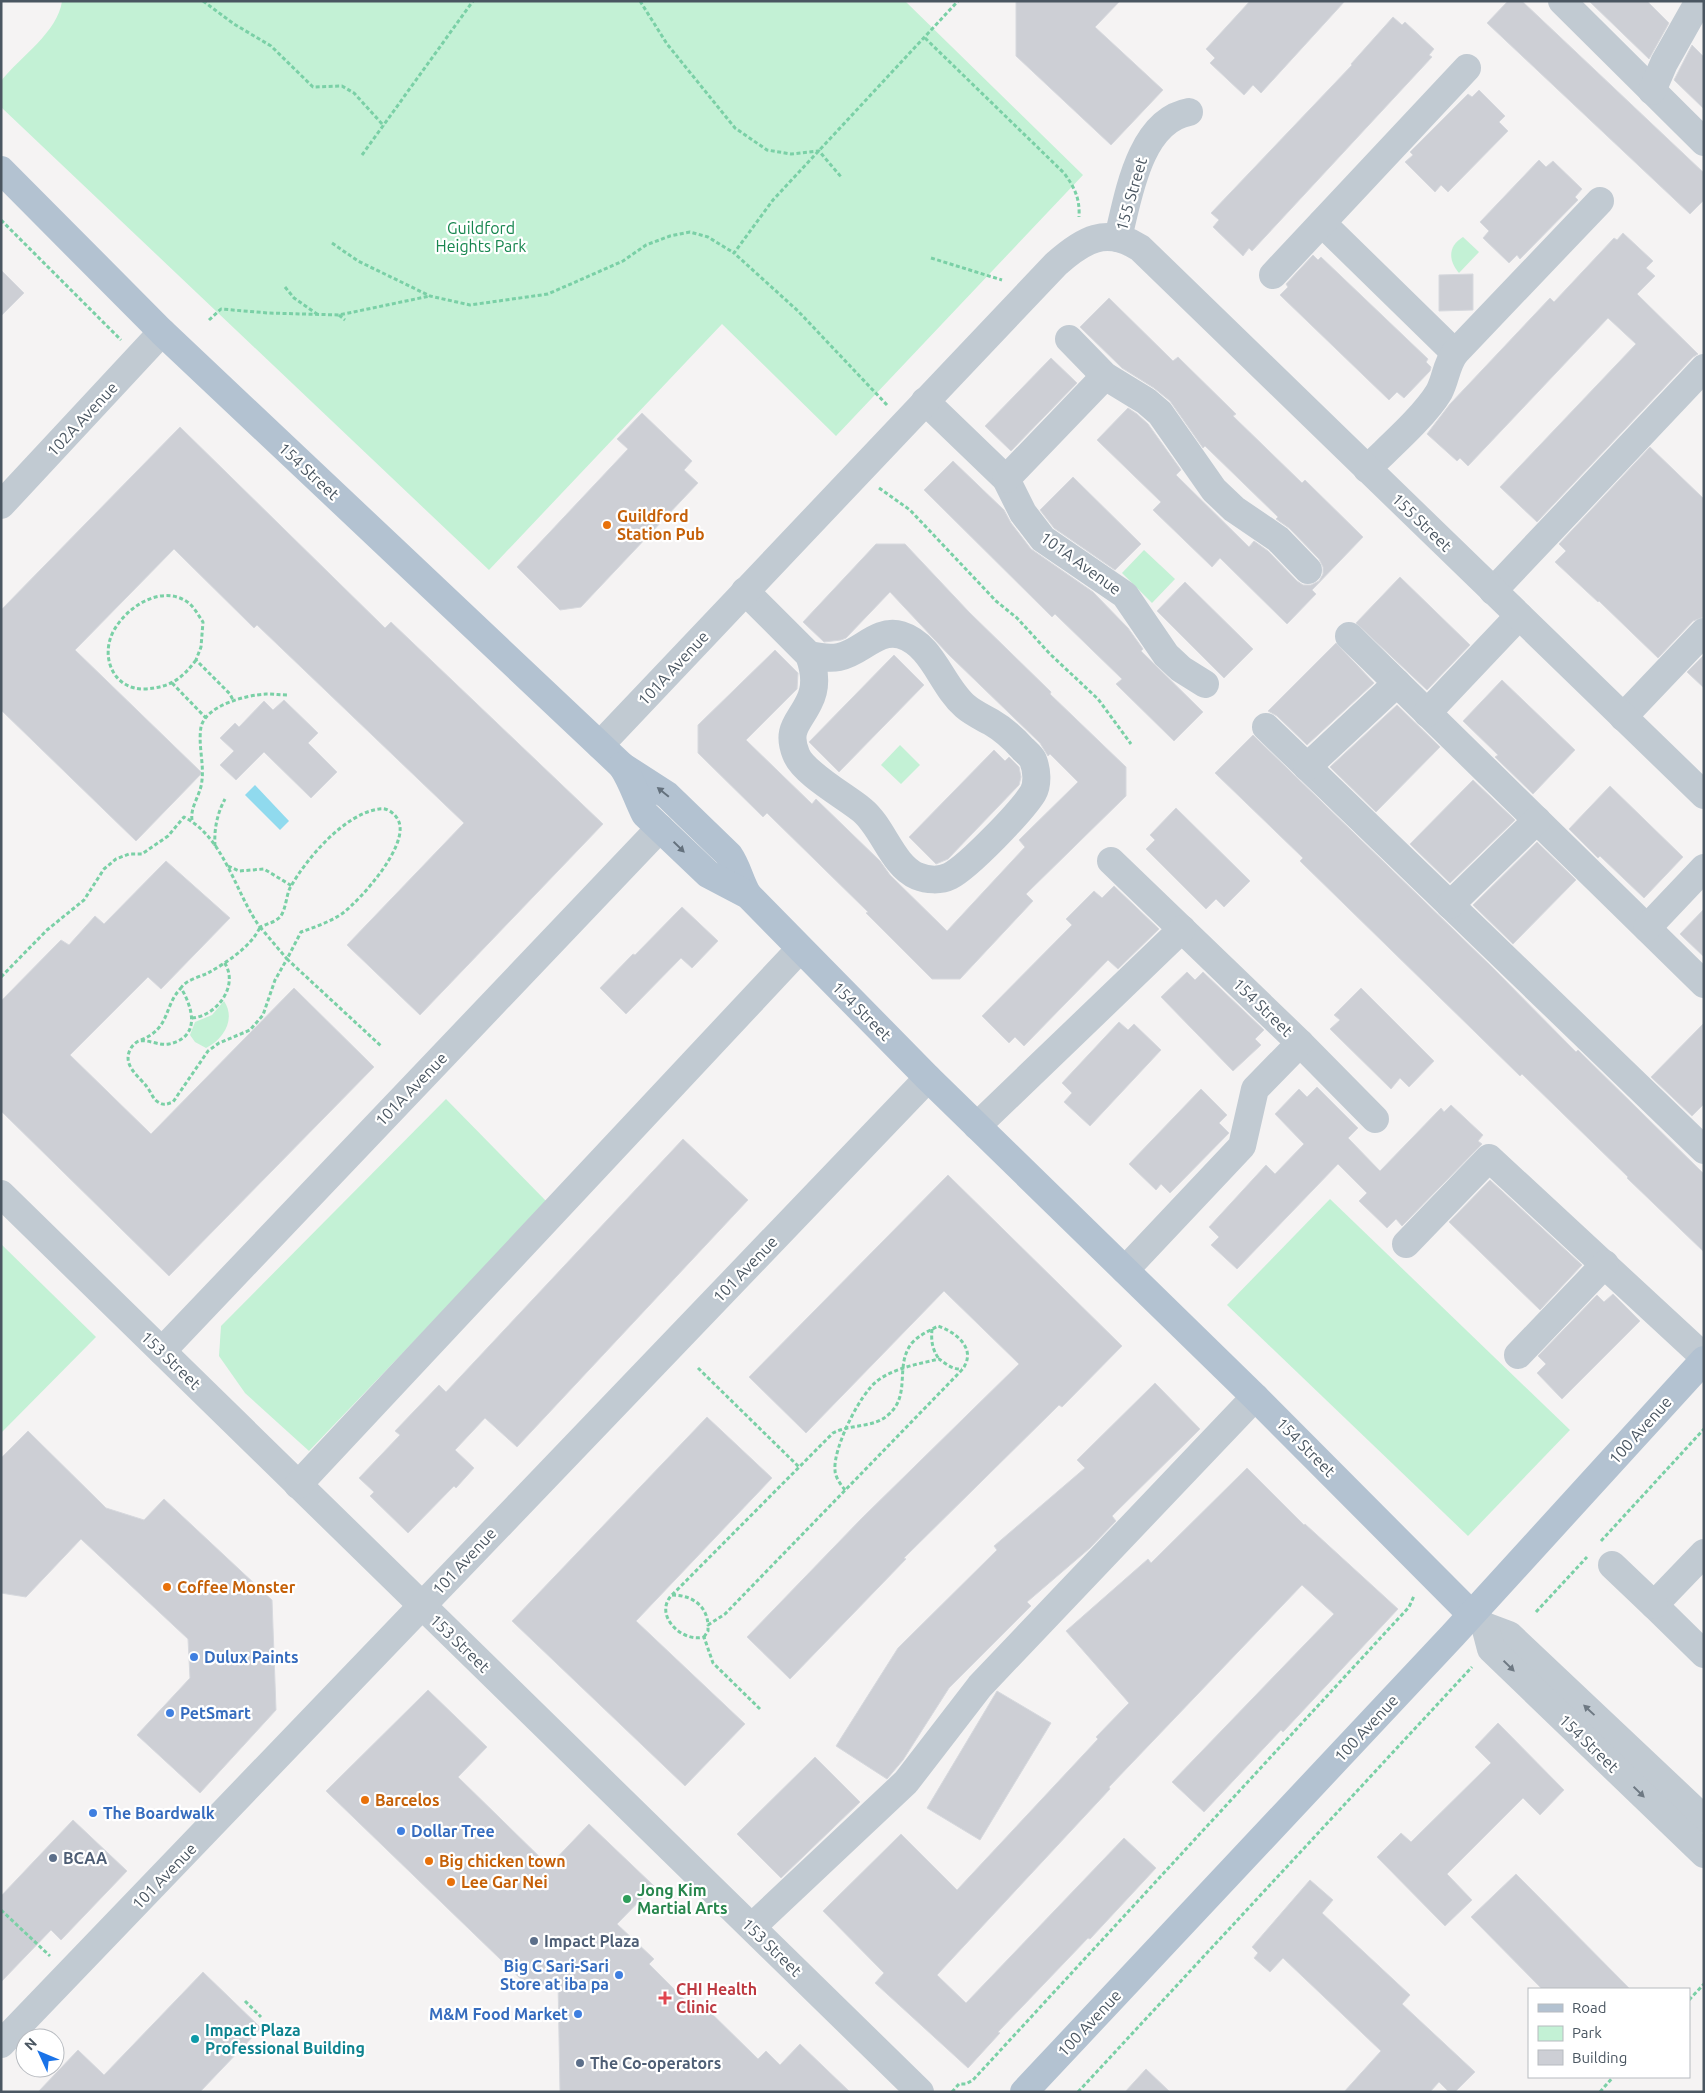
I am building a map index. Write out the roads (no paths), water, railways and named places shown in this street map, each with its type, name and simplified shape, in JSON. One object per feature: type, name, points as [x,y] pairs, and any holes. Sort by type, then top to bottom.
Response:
[{"type":"main road","name":"154 Street","points":[[1,170],[162,332],[622,766],[667,795],[729,855],[737,866],[742,884],[748,895],[800,949],[928,1078],[1255,1396],[1478,1620]]},
{"type":"main road","name":"154 Street","points":[[622,766],[632,782],[645,814],[708,874],[748,895]]},
{"type":"main road","name":"100 Avenue","points":[[1024,2092],[1478,1620],[1704,1358]]},
{"type":"street","points":[[1562,1],[1704,142]]},
{"type":"street","points":[[1652,91],[1664,63],[1700,1]]},
{"type":"street","points":[[1273,275],[1467,68]]},
{"type":"street","name":"155 Street","points":[[1189,112],[1181,114],[1165,124],[1144,148],[1134,177],[1129,243],[1368,469],[1704,795]]},
{"type":"street","points":[[1368,469],[1430,405],[1443,383],[1449,360],[1454,353],[1600,201]]},
{"type":"street","points":[[1322,223],[1454,353]]},
{"type":"street","name":"101A Avenue","points":[[600,744],[1067,254],[1077,246],[1095,238],[1129,243]]},
{"type":"street","name":"102A Avenue","points":[[1,505],[162,332]]},
{"type":"street","points":[[1069,338],[1105,376],[1146,401],[1160,413],[1214,490],[1234,508],[1278,539],[1308,570]]},
{"type":"street","points":[[1493,591],[1704,368]]},
{"type":"street","points":[[1006,480],[1105,376]]},
{"type":"street","name":"101A Avenue","points":[[925,401],[1006,480],[1023,513],[1043,539],[1125,594],[1166,655],[1181,669],[1205,684]]},
{"type":"street","points":[[745,591],[809,655],[814,669],[814,684],[809,702],[796,721],[793,730],[792,737],[796,755],[803,766],[865,813],[903,866],[916,876],[927,879],[944,878],[960,869],[998,834],[1034,792],[1037,780],[1032,759],[1016,740],[992,722],[975,714],[953,695],[924,649],[910,638],[890,633],[875,638],[856,650],[839,657],[822,658],[809,655]]},
{"type":"street","points":[[1427,713],[1519,616]]},
{"type":"street","points":[[1623,717],[1704,632]]},
{"type":"street","points":[[1349,636],[1704,984]]},
{"type":"street","points":[[1307,767],[1397,683]]},
{"type":"street","points":[[1266,727],[1450,905],[1701,1141]]},
{"type":"street","points":[[1450,905],[1537,820]]},
{"type":"street","name":"101A Avenue","points":[[162,1351],[660,828]]},
{"type":"street","name":"154 Street","points":[[1111,861],[1300,1043],[1375,1119]]},
{"type":"street","points":[[1647,928],[1704,868]]},
{"type":"street","points":[[977,1126],[1182,929]]},
{"type":"street","points":[[298,1485],[800,949]]},
{"type":"street","name":"154 Street","points":[[1125,1270],[1242,1146],[1255,1089],[1300,1043]]},
{"type":"street","name":"101 Avenue","points":[[1,2044],[248,1790],[928,1078]]},
{"type":"street","points":[[1406,1244],[1489,1158],[1704,1358]]},
{"type":"street","name":"153 Street","points":[[1,1194],[920,2092]]},
{"type":"street","points":[[1518,1355],[1605,1264]]},
{"type":"street","points":[[752,1927],[906,1782],[980,1686],[1255,1396]]},
{"type":"street","points":[[1654,1605],[1704,1553]]},
{"type":"street","points":[[1600,1555],[1704,1654]]},
{"type":"street","name":"154 Street","points":[[1478,1620],[1509,1635],[1704,1819]]},
{"type":"street","name":"154 Street","points":[[1478,1620],[1491,1649],[1704,1854]]},
{"type":"water","points":[[255,785],[289,821],[280,830],[245,795]]},
{"type":"place","name":"Guildford Station Pub","points":[[607,525]]},
{"type":"place","name":"Coffee Monster","points":[[167,1587]]},
{"type":"place","name":"Dulux Paints","points":[[194,1657]]},
{"type":"place","name":"PetSmart","points":[[170,1713]]},
{"type":"place","name":"Barcelos","points":[[365,1800]]},
{"type":"place","name":"The Boardwalk","points":[[93,1813]]},
{"type":"place","name":"Dollar Tree","points":[[401,1831]]},
{"type":"place","name":"BCAA","points":[[53,1858]]},
{"type":"place","name":"Big chicken town","points":[[429,1861]]},
{"type":"place","name":"Lee Gar Nei","points":[[451,1882]]},
{"type":"place","name":"Jong Kim Martial Arts","points":[[627,1899]]},
{"type":"place","name":"Impact Plaza","points":[[534,1941]]},
{"type":"place","name":"Big C Sari-Sari Store at iba pa","points":[[619,1975]]},
{"type":"place","name":"CHI Health Clinic","points":[[665,1998]]},
{"type":"place","name":"M&M Food Market","points":[[578,2014]]},
{"type":"place","name":"Impact Plaza Professional Building","points":[[195,2039]]},
{"type":"place","name":"The Co-operators","points":[[580,2063]]},
{"type":"park label","name":"Guildford Heights Park","points":[[481,237]]}]
